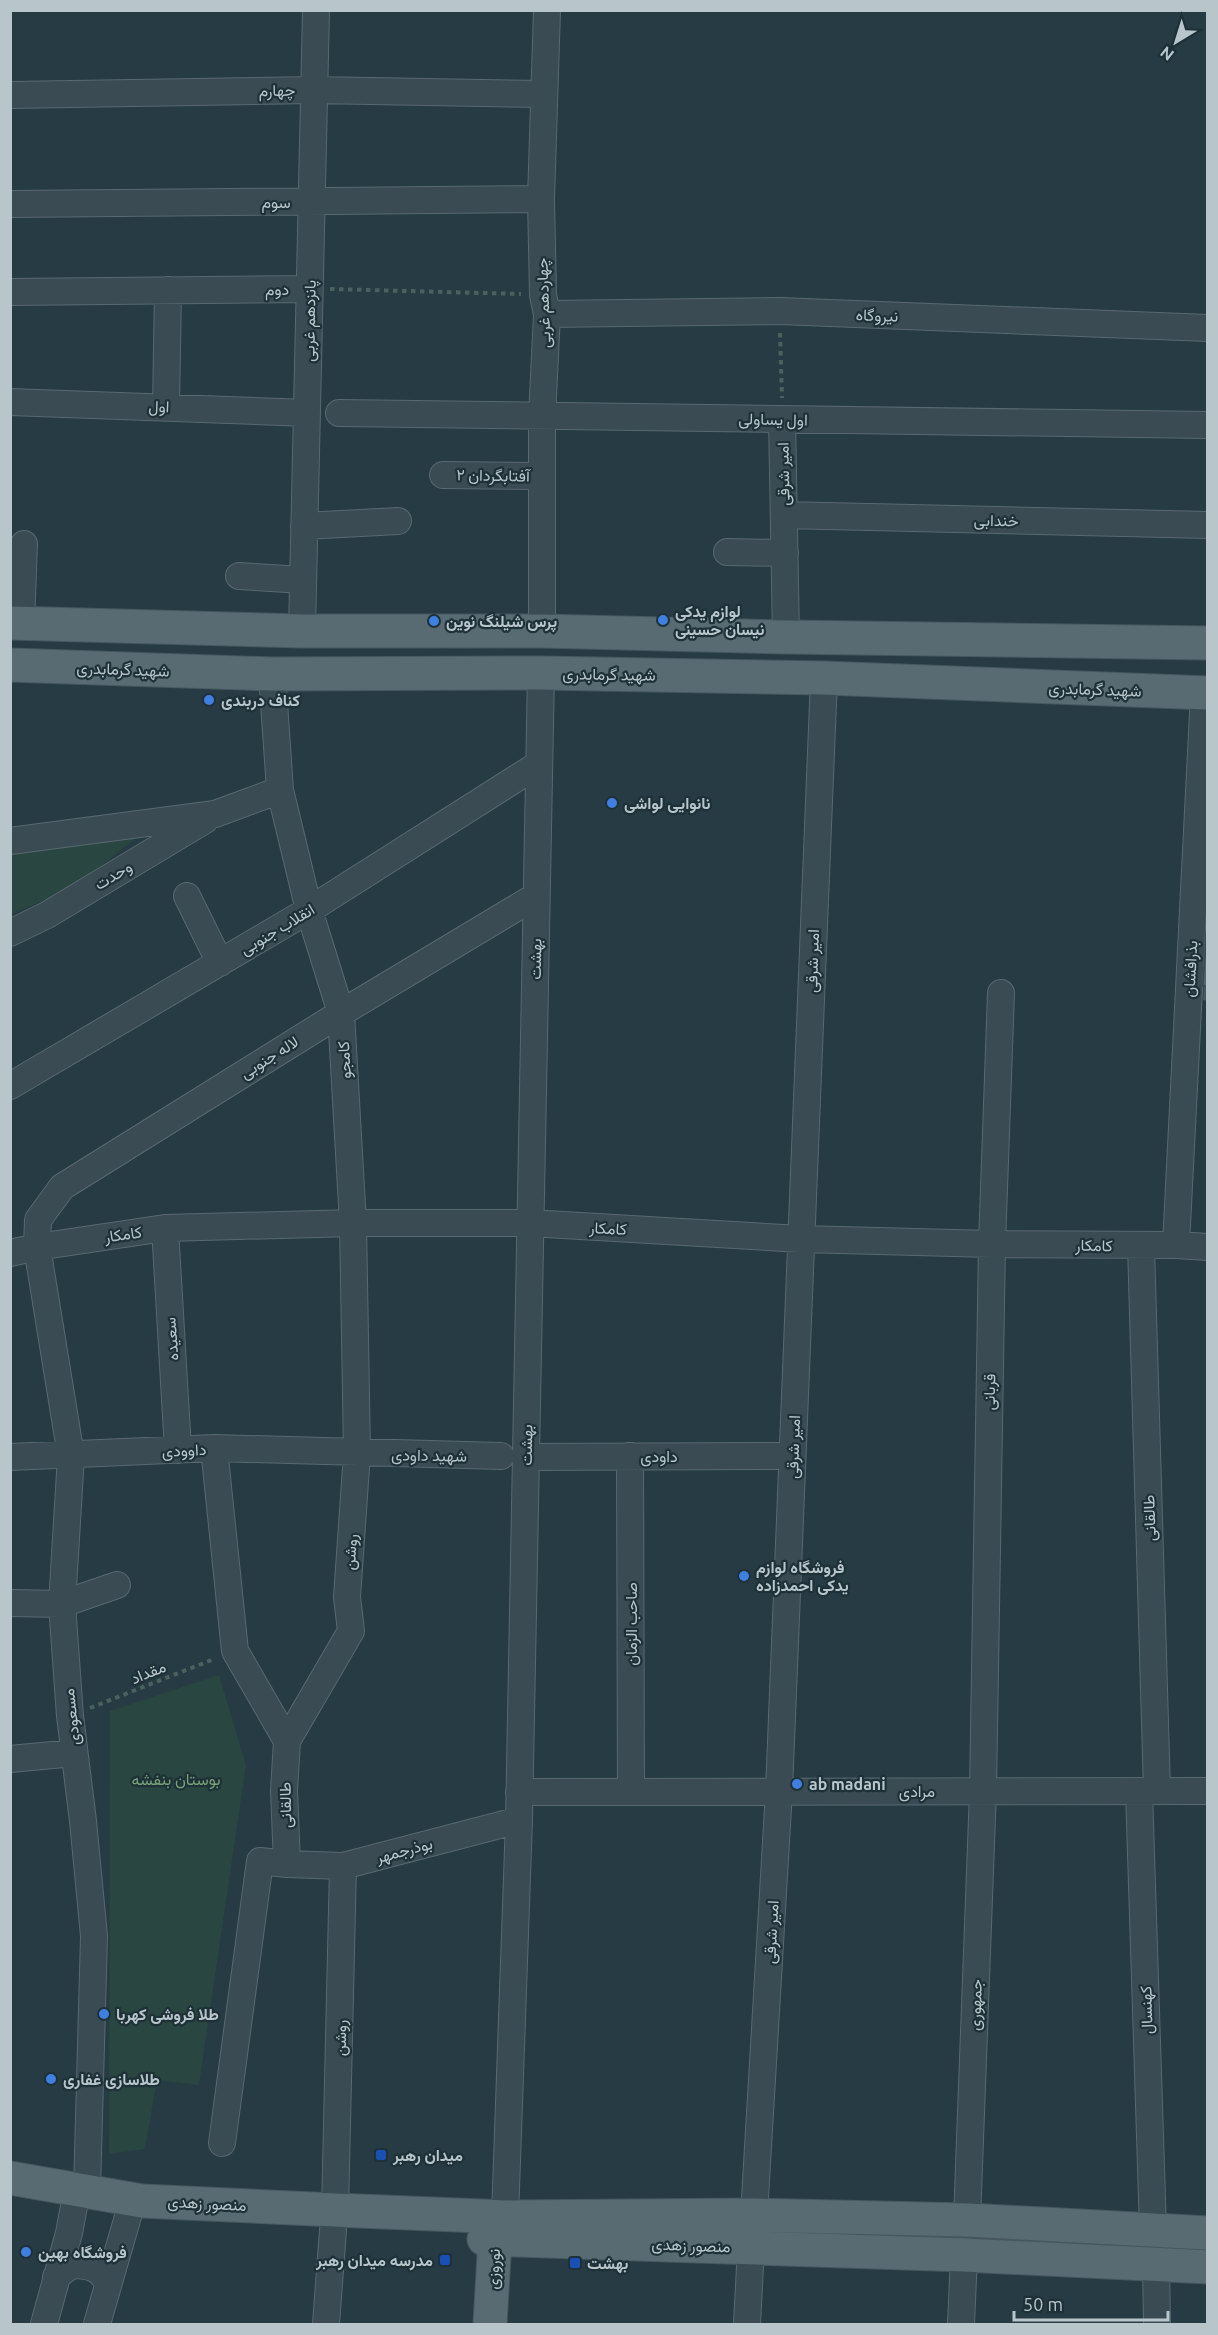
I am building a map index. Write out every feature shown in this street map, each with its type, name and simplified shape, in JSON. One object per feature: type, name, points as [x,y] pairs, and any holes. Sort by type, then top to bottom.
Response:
[{"type":"main road","points":[[16,623],[302,631],[542,631],[786,637],[1208,642]]},
{"type":"main road","points":[[541,673],[542,631]]},
{"type":"main road","name":"شهید گرمابدری","points":[[10,665],[272,674],[541,673],[824,678],[1206,693]]},
{"type":"main road","name":"منصور زهدی","points":[[10,2178],[138,2200],[334,2220],[752,2247],[1208,2267]]},
{"type":"main road","points":[[752,2247],[754,2215]]},
{"type":"main road","name":"منصور زهدی","points":[[504,2232],[754,2215],[967,2220],[1208,2233]]},
{"type":"main road","name":"نوروزی","points":[[490,2325],[504,2232]]},
{"type":"main road","name":"نوروزی","points":[[504,2232],[509,2325]]},
{"type":"street","name":"پانزدهم غربی","points":[[302,631],[316,10]]},
{"type":"street","name":"چهاردهم غربی","points":[[542,631],[542,417],[545,304],[541,199],[547,10]]},
{"type":"street","name":"چهارم","points":[[10,95],[314,90],[543,94]]},
{"type":"street","name":"سوم","points":[[10,204],[541,199]]},
{"type":"street","name":"دوم","points":[[10,292],[309,289]]},
{"type":"street","points":[[166,406],[168,291]]},
{"type":"street","name":"نیروگاه","points":[[545,304],[1208,328]]},
{"type":"street","name":"اول","points":[[10,402],[307,413]]},
{"type":"street","name":"اول یساولی","points":[[339,413],[1208,425]]},
{"type":"street","name":"امیر شرقی","points":[[782,419],[786,637]]},
{"type":"street","name":"آفتابگردان ۲","points":[[447,482],[542,484]]},
{"type":"street","name":"خندابی","points":[[784,515],[1208,525]]},
{"type":"street","points":[[304,526],[398,521]]},
{"type":"street","points":[[16,623],[24,544]]},
{"type":"street","points":[[727,552],[785,553]]},
{"type":"street","points":[[239,576],[303,580]]},
{"type":"street","name":"بهشت","points":[[504,2232],[519,1820],[513,1457],[530,1223],[541,673]]},
{"type":"street","name":"کامجو","points":[[272,674],[280,790],[309,910],[341,1012],[353,1222],[357,1453]]},
{"type":"street","name":"امیر شرقی","points":[[754,2215],[779,1791],[824,678]]},
{"type":"street","name":"بذرافشان","points":[[1176,1245],[1206,693]]},
{"type":"street","name":"انقلاب جنوبی","points":[[10,1086],[309,910],[539,764]]},
{"type":"street","name":"وحدت","points":[[10,933],[47,915],[215,814],[280,790]]},
{"type":"street","name":"وحدت","points":[[10,841],[215,814]]},
{"type":"street","points":[[187,896],[220,963]]},
{"type":"street","name":"لاله جنوبی","points":[[37,1247],[38,1220],[62,1187],[341,1012],[536,896]]},
{"type":"street","name":"قربانی","points":[[983,1791],[992,1244],[1001,993]]},
{"type":"street","name":"کامکار","points":[[10,1253],[165,1228],[353,1222],[530,1223],[801,1239],[1208,1247]]},
{"type":"street","name":"سعیده","points":[[165,1228],[178,1450]]},
{"type":"street","name":"طالقانی","points":[[1141,1246],[1148,1791]]},
{"type":"street","name":"مسعودی","points":[[37,1247],[71,1455],[62,1604],[70,1716],[94,1936],[82,2190]]},
{"type":"street","points":[[214,1448],[235,1651],[287,1741]]},
{"type":"street","name":"داوودی","points":[[10,1457],[214,1448],[357,1453]]},
{"type":"street","name":"شهید داودی","points":[[357,1453],[513,1457]]},
{"type":"street","name":"روشن","points":[[287,1741],[351,1630],[347,1597],[357,1453]]},
{"type":"street","name":"صاحب الزمان","points":[[630,1456],[631,1791]]},
{"type":"street","name":"داودی","points":[[513,1457],[792,1456]]},
{"type":"street","points":[[10,1603],[62,1604],[117,1585]]},
{"type":"street","name":"طالقانی","points":[[287,1741],[284,1790],[287,1864]]},
{"type":"street","points":[[10,1759],[74,1753]]},
{"type":"street","name":"جمهوری","points":[[967,2220],[983,1791]]},
{"type":"street","name":"کهنسال","points":[[1148,1791],[1153,2230]]},
{"type":"street","name":"مرادی","points":[[519,1792],[1208,1791]]},
{"type":"street","name":"بوذرجمهر","points":[[287,1864],[343,1866],[519,1820]]},
{"type":"street","points":[[222,2143],[260,1861],[287,1864]]},
{"type":"street","name":"روشن","points":[[326,2325],[334,2220],[343,1866]]},
{"type":"street","points":[[44,2325],[82,2190]]},
{"type":"street","points":[[103,2310],[138,2200]]},
{"type":"street","points":[[747,2325],[752,2247]]},
{"type":"street","points":[[961,2325],[964,2255]]},
{"type":"street","points":[[56,2277],[71,2265],[83,2265],[97,2269],[106,2277],[103,2310]]},
{"type":"street","points":[[1156,2265],[1157,2325]]},
{"type":"path","name":"دوم","points":[[309,289],[545,304]]},
{"type":"path","name":"امیر شرقی","points":[[780,311],[782,419]]},
{"type":"path","name":"مقداد","points":[[70,1716],[235,1651]]},
{"type":"green space","points":[[148,828],[74,888],[11,914],[11,851]]},
{"type":"green space","name":"بوستان بنفشه","points":[[219,1675],[246,1765],[199,2085],[157,2080],[145,2149],[109,2154],[110,1711]]},
{"type":"building","points":[[1208,906],[1208,986],[1203,986]]},
{"type":"place","name":"لوازم یدکی نیسان حسینی","points":[[663,620]]},
{"type":"place","name":"پرس شیلنگ نوین","points":[[434,621]]},
{"type":"place","name":"کناف دربندی","points":[[209,700]]},
{"type":"place","name":"نانوایی لواشی","points":[[612,803]]},
{"type":"place","name":"فروشگاه لوازم یدکی احمدزاده","points":[[744,1576]]},
{"type":"place","name":"ab madani","points":[[797,1784]]},
{"type":"place","name":"طلا فروشی کهربا","points":[[104,2014]]},
{"type":"place","name":"طلاسازی غفاری","points":[[51,2079]]},
{"type":"place","name":"میدان رهبر","points":[[381,2155]]},
{"type":"place","name":"فروشگاه بهین","points":[[26,2252]]},
{"type":"place","name":"مدرسه میدان رهبر","points":[[445,2260]]},
{"type":"place","name":"بهشت","points":[[575,2263]]}]
